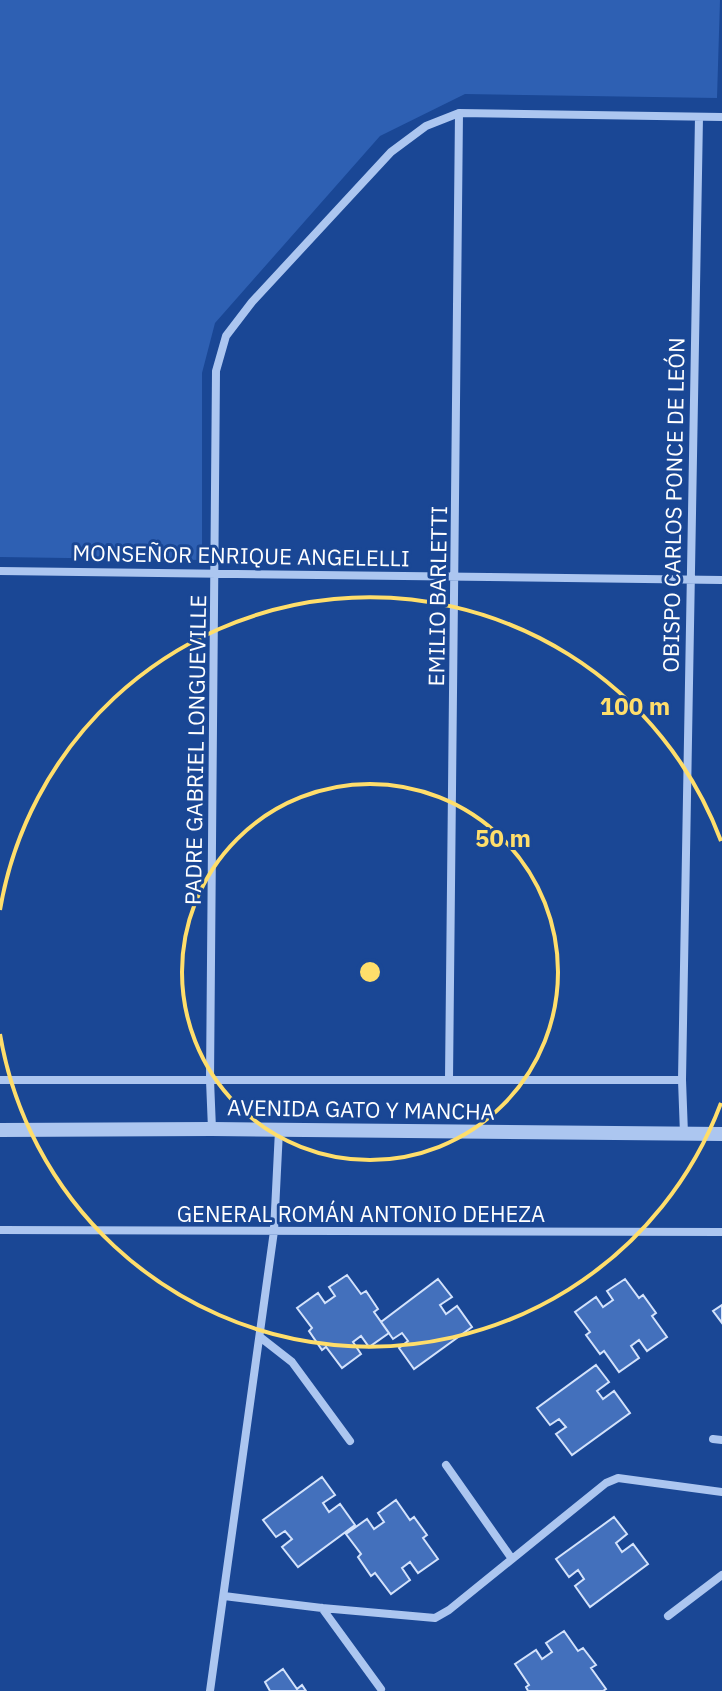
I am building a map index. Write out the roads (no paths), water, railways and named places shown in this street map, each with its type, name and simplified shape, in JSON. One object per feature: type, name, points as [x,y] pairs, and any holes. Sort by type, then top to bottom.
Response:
[{"type":"street","points":[[459,113],[722,117]]},
{"type":"street","name":"PADRE GABRIEL LONGUEVILLE","points":[[212,1129],[216,371],[226,336],[252,302],[391,152],[426,126],[459,113]]},
{"type":"street","name":"EMILIO BARLETTI","points":[[449,1079],[459,113]]},
{"type":"street","name":"OBISPO CARLOS PONCE DE LEÓN","points":[[684,1134],[682,1080],[689,579],[699,117]]},
{"type":"street","name":"MONSEÑOR ENRIQUE ANGELELLI","points":[[0,571],[722,580]]},
{"type":"street","points":[[0,1080],[682,1080]]},
{"type":"street","name":"AVENIDA GATO Y MANCHA","points":[[0,1130],[722,1134]]},
{"type":"street","points":[[210,1691],[274,1231],[279,1130]]},
{"type":"street","name":"GENERAL ROMÁN ANTONIO DEHEZA","points":[[0,1230],[722,1232]]},
{"type":"street","points":[[260,1337],[292,1362],[350,1441]]},
{"type":"street","points":[[446,1465],[512,1559]]},
{"type":"street","points":[[224,1596],[435,1618],[606,1483],[618,1478],[722,1492]]},
{"type":"street","points":[[668,1616],[722,1575]]},
{"type":"street","points":[[322,1608],[381,1689]]}]
